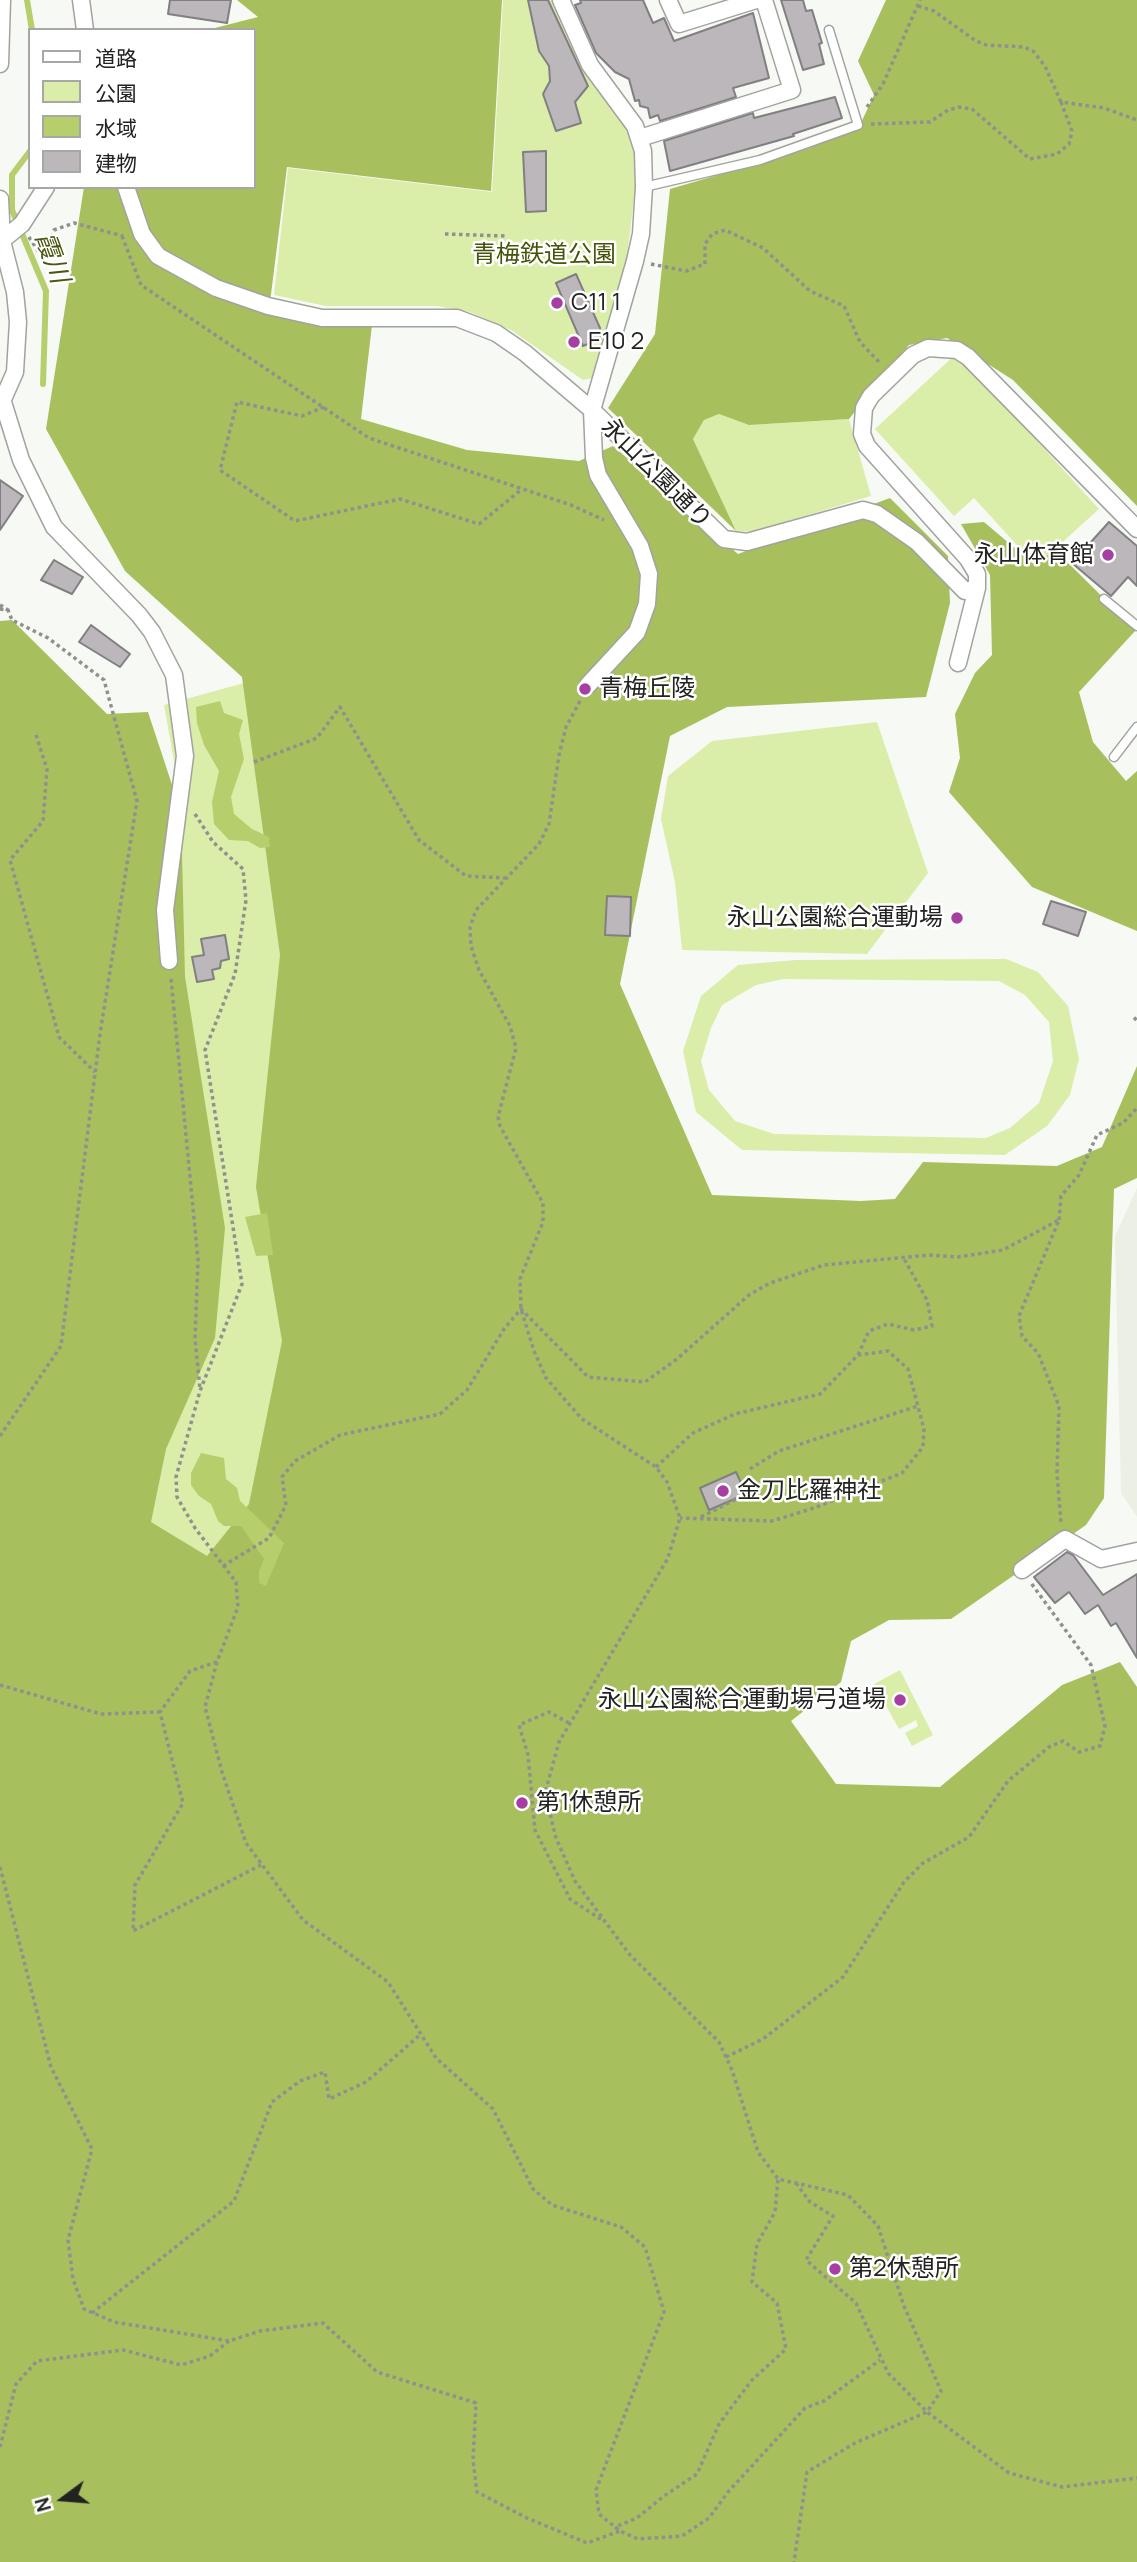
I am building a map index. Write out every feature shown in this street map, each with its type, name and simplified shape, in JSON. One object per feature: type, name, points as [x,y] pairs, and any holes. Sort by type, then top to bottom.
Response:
[{"type":"street","points":[[0,64],[2,0]]},
{"type":"street","points":[[81,0],[85,28]]},
{"type":"street","points":[[561,0],[590,65],[635,126],[640,138],[644,187],[641,233],[635,261],[592,410],[594,458],[598,475],[632,533],[649,574],[647,604],[637,632],[588,685]]},
{"type":"street","points":[[668,0],[678,24],[756,0]]},
{"type":"street","points":[[640,138],[792,90],[764,0]]},
{"type":"street","points":[[10,234],[44,189]]},
{"type":"street","name":"永山公園通り","points":[[127,189],[142,234],[158,256],[216,288],[268,306],[322,318],[457,318],[505,340],[592,410],[724,539],[747,542],[863,510],[877,514],[917,542],[965,591],[977,588]]},
{"type":"street","points":[[0,199],[10,234],[18,322],[15,372],[1,404],[22,460],[54,527],[139,615],[152,632],[174,675],[185,756],[182,793],[169,861],[165,909],[169,961]]},
{"type":"street","points":[[958,663],[977,588],[977,574],[968,559],[867,446],[861,420],[864,408],[914,355],[928,348],[957,350],[968,357],[1137,529]]},
{"type":"street","points":[[1022,1570],[1065,1539],[1101,1559],[1137,1551]]},
{"type":"lane","points":[[644,187],[760,160],[857,124],[829,30]]},
{"type":"lane","points":[[1104,599],[1137,626]]},
{"type":"lane","points":[[1114,757],[1137,727]]},
{"type":"path","points":[[857,124],[883,84],[920,0]]},
{"type":"path","points":[[857,124],[930,122],[959,107],[979,114],[1030,159],[1058,153],[1069,144],[1072,131],[1061,102],[1045,66],[1033,51],[1024,47],[986,45],[976,41],[934,11],[918,6]]},
{"type":"path","points":[[1061,102],[1097,106],[1137,120]]},
{"type":"path","points":[[10,234],[38,251],[48,252],[54,230],[74,223],[149,243]]},
{"type":"path","points":[[635,261],[686,271],[705,264],[705,244],[712,234],[725,230],[763,248],[810,291],[844,306],[860,342],[893,375]]},
{"type":"path","points":[[446,234],[505,236]]},
{"type":"path","points":[[122,236],[141,285],[369,438],[571,505],[632,533]]},
{"type":"path","points":[[324,407],[302,416],[237,402],[220,470],[295,521],[400,499],[479,524],[522,489]]},
{"type":"path","points":[[0,607],[8,610],[12,620],[48,638],[104,680],[136,801],[95,1072],[61,1346],[0,1436]]},
{"type":"path","points":[[588,685],[566,727],[559,755],[550,824],[539,844],[476,910],[470,927],[471,946],[479,970],[510,1026],[516,1048],[498,1118],[542,1203],[543,1222],[520,1279],[522,1309],[546,1378],[564,1401],[600,1433],[640,1454],[656,1467],[667,1482],[680,1518],[668,1558],[559,1742],[545,1793],[556,1838],[575,1881],[630,1955],[719,2042],[758,2152],[778,2179],[848,2194],[878,2226],[904,2306],[941,2390],[927,2412],[855,2444],[807,2472],[794,2562]]},
{"type":"path","points":[[254,762],[317,738],[341,707],[419,840],[466,876],[506,878]]},
{"type":"path","points":[[36,736],[47,769],[43,821],[10,860],[60,1037],[95,1072]]},
{"type":"path","points":[[182,793],[213,842],[243,869],[246,900],[235,974],[205,1050],[242,1284],[200,1391],[176,1477],[177,1497],[195,1528],[236,1582],[238,1607],[217,1662],[205,1707],[222,1772],[246,1843],[303,1920],[388,1982],[436,2058],[493,2109],[533,2189],[552,2205],[621,2227],[645,2247],[664,2312],[596,2490],[599,2514],[620,2531]]},
{"type":"path","points":[[169,961],[198,1260],[195,1339],[200,1391]]},
{"type":"path","points":[[1065,1539],[1058,1515],[1059,1406],[1038,1353],[1022,1336],[1019,1316],[1059,1220],[1061,1196],[1079,1175],[1097,1135],[1123,1123],[1137,1108]]},
{"type":"path","points":[[522,1309],[589,1377],[645,1382],[677,1359],[748,1295],[770,1283],[824,1265],[929,1255],[958,1257],[1003,1250],[1059,1220]]},
{"type":"path","points":[[656,1467],[694,1433],[724,1419],[820,1394],[858,1355],[870,1331],[888,1324],[914,1330],[932,1326],[927,1300],[903,1257]]},
{"type":"path","points":[[223,1566],[270,1538],[286,1505],[282,1477],[295,1461],[340,1435],[440,1414],[467,1390],[504,1329],[522,1309]]},
{"type":"path","points":[[680,1518],[772,1521],[902,1474],[923,1447],[924,1429],[908,1369],[888,1351],[858,1355]]},
{"type":"path","points":[[750,1469],[779,1451],[918,1406]]},
{"type":"path","points":[[699,1518],[752,1491]]},
{"type":"path","points":[[726,2057],[763,2039],[843,1978],[904,1882],[923,1863],[969,1837],[1008,1781],[1049,1747],[1063,1741],[1079,1752],[1100,1746],[1105,1726],[1091,1665],[1022,1570]]},
{"type":"path","points":[[160,1712],[190,1671],[217,1662]]},
{"type":"path","points":[[0,1685],[101,1714],[160,1712]]},
{"type":"path","points":[[160,1712],[183,1803],[135,1885],[133,1931],[262,1864]]},
{"type":"path","points":[[569,1723],[549,1712],[519,1725],[528,1755],[535,1829],[570,1899],[608,1924]]},
{"type":"path","points":[[0,1867],[51,2067],[92,2150],[68,2240],[73,2279],[84,2309],[114,2322],[229,2341]]},
{"type":"path","points":[[92,2313],[234,2202],[272,2102],[300,2081],[325,2072],[328,2099],[366,2082],[421,2034]]},
{"type":"path","points":[[778,2179],[775,2212],[757,2244],[752,2282],[777,2303],[786,2349],[751,2381],[719,2424],[697,2474],[638,2518],[615,2527],[638,2539],[682,2536],[709,2518],[728,2491],[805,2408],[824,2402],[880,2360]]},
{"type":"path","points":[[796,2183],[810,2202],[833,2216],[806,2260],[837,2283],[856,2303],[888,2373],[927,2412],[1009,2473],[1062,2487],[1137,2478]]},
{"type":"path","points":[[0,2448],[16,2384],[37,2361],[123,2350],[181,2365],[210,2356],[229,2341],[260,2331],[323,2323],[377,2372],[476,2403],[473,2460],[477,2492],[527,2518],[587,2543],[620,2531]]},
{"type":"shaded area","points":[[237,0],[502,0],[491,191],[287,167],[269,310],[372,325],[361,419],[467,450],[579,461],[613,446],[738,554],[890,498],[948,556],[950,603],[926,697],[727,707],[670,736],[620,984],[712,1195],[861,1201],[895,1199],[923,1162],[1057,1166],[1102,1147],[1137,1066],[1137,1178],[1114,1189],[1104,1498],[1086,1525],[951,1619],[889,1620],[851,1641],[841,1682],[791,1721],[836,1784],[940,1787],[1062,1685],[1120,1662],[1137,1687],[1137,2562],[0,2562],[0,621],[12,620],[107,714],[148,712],[181,812],[185,977],[225,1228],[215,1338],[166,1449],[151,1522],[207,1556],[249,1504],[282,1341],[256,1187],[280,955],[242,677],[125,571],[46,429],[84,189],[256,189],[256,28],[215,28],[258,17]]},
{"type":"shaded area","points":[[886,0],[1137,0],[1137,506],[1013,380],[947,338],[909,345],[849,419],[749,425],[719,414],[704,420],[693,439],[736,531],[608,408],[655,334],[670,189],[807,149],[859,127],[874,95],[858,61]]},
{"type":"shaded area","points":[[984,522],[1036,566],[1054,549],[1136,630],[1079,692],[1093,742],[1126,781],[1137,771],[1137,931],[1032,887],[949,792],[960,758],[955,714],[975,673],[992,655],[990,575],[961,524]]},
{"type":"shaded area","points":[[1137,1188],[1137,1517],[1121,1493],[1115,1236]]},
{"type":"green space","name":"青梅鉄道公園","points":[[503,0],[553,0],[622,117],[634,148],[637,175],[625,272],[592,378],[583,380],[511,330],[470,312],[437,306],[326,306],[274,295],[288,168],[492,192]]},
{"type":"green space","points":[[957,353],[1099,509],[1036,566],[974,498],[954,516],[875,429]]},
{"type":"green space","points":[[719,414],[749,425],[849,419],[871,496],[752,532],[736,531],[693,439],[704,420]]},
{"type":"green space","points":[[255,680],[280,955],[310,1348],[286,1646],[131,1544],[175,977],[183,812],[164,705]]},
{"type":"green space","points":[[877,722],[928,873],[867,954],[682,950],[675,882],[661,819],[668,776],[712,741]]},
{"type":"green space","points":[[1006,959],[1038,972],[1068,1006],[1079,1059],[1070,1095],[1047,1126],[1005,1155],[742,1150],[696,1112],[683,1051],[701,996],[738,965],[796,960]],"holes":[[[783,979],[999,981],[1025,995],[1049,1022],[1053,1061],[1039,1103],[1010,1128],[986,1138],[774,1134],[735,1121],[709,1090],[701,1061],[711,1028],[722,1005],[756,985]]]},
{"type":"green space","name":"永山公園総合運動場弓道場","points":[[900,1670],[933,1735],[912,1746],[905,1733],[918,1726],[916,1720],[899,1729],[874,1684]]},
{"type":"water","points":[[220,701],[224,713],[243,720],[239,734],[244,759],[231,797],[234,814],[252,829],[269,837],[270,847],[260,848],[248,841],[229,840],[214,824],[212,802],[219,771],[204,745],[197,723],[196,707]]},
{"type":"water","points":[[267,1213],[273,1255],[256,1256],[245,1217]]},
{"type":"water","points":[[201,1453],[224,1458],[226,1479],[237,1488],[240,1501],[284,1543],[266,1586],[259,1583],[259,1571],[264,1559],[241,1526],[224,1526],[218,1521],[211,1504],[199,1496],[191,1485],[191,1473]]},
{"type":"building","points":[[170,0],[231,0],[227,23],[168,14]]},
{"type":"building","points":[[528,0],[548,0],[588,86],[575,102],[581,123],[556,131],[543,94],[550,81],[549,66],[539,51]]},
{"type":"building","points":[[580,0],[643,0],[653,23],[664,18],[674,41],[753,13],[769,78],[733,88],[736,97],[660,121],[658,115],[650,118],[648,108],[640,106],[639,100],[635,101],[629,79],[615,72],[596,53],[575,5],[581,3]]},
{"type":"building","points":[[781,0],[803,0],[806,11],[812,10],[822,43],[819,44],[824,64],[803,70]]},
{"type":"building","points":[[835,97],[842,118],[793,134],[794,136],[670,171],[664,141],[753,113],[754,118]]},
{"type":"building","points":[[546,151],[546,211],[526,212],[523,152]]},
{"type":"building","points":[[576,274],[600,328],[601,338],[583,346],[556,283]]},
{"type":"building","points":[[0,480],[23,496],[0,530]]},
{"type":"building","name":"永山体育館","points":[[1109,522],[1137,546],[1137,586],[1128,577],[1111,596],[1072,563]]},
{"type":"building","points":[[54,560],[83,577],[72,594],[41,580]]},
{"type":"building","points":[[91,625],[130,654],[120,667],[79,642]]},
{"type":"building","points":[[607,896],[631,897],[630,936],[605,935]]},
{"type":"building","points":[[1051,901],[1086,912],[1078,936],[1043,924]]},
{"type":"building","points":[[225,935],[229,959],[221,961],[220,968],[212,970],[214,979],[197,982],[192,957],[204,955],[201,939]]},
{"type":"building","name":"金刀比羅神社","points":[[736,1472],[746,1494],[709,1510],[700,1488]]},
{"type":"building","points":[[1067,1552],[1073,1555],[1103,1595],[1137,1574],[1137,1658],[1116,1623],[1111,1626],[1098,1605],[1085,1614],[1069,1592],[1055,1603],[1034,1577]]},
{"type":"waterway","name":"霞川","points":[[27,0],[32,28]]},
{"type":"waterway","name":"霞川","points":[[28,154],[12,175],[12,210],[46,291],[43,384]]},
{"type":"place","name":"C11 1","points":[[557,303]]},
{"type":"place","name":"E10 2","points":[[574,342]]},
{"type":"place","name":"永山体育館","points":[[1108,555]]},
{"type":"place","name":"青梅丘陵","points":[[585,689]]},
{"type":"place","name":"永山公園総合運動場","points":[[957,918]]},
{"type":"place","name":"金刀比羅神社","points":[[723,1491]]},
{"type":"place","name":"永山公園総合運動場弓道場","points":[[900,1700]]},
{"type":"place","name":"第1休憩所","points":[[522,1803]]},
{"type":"place","name":"第2休憩所","points":[[835,2269]]}]
